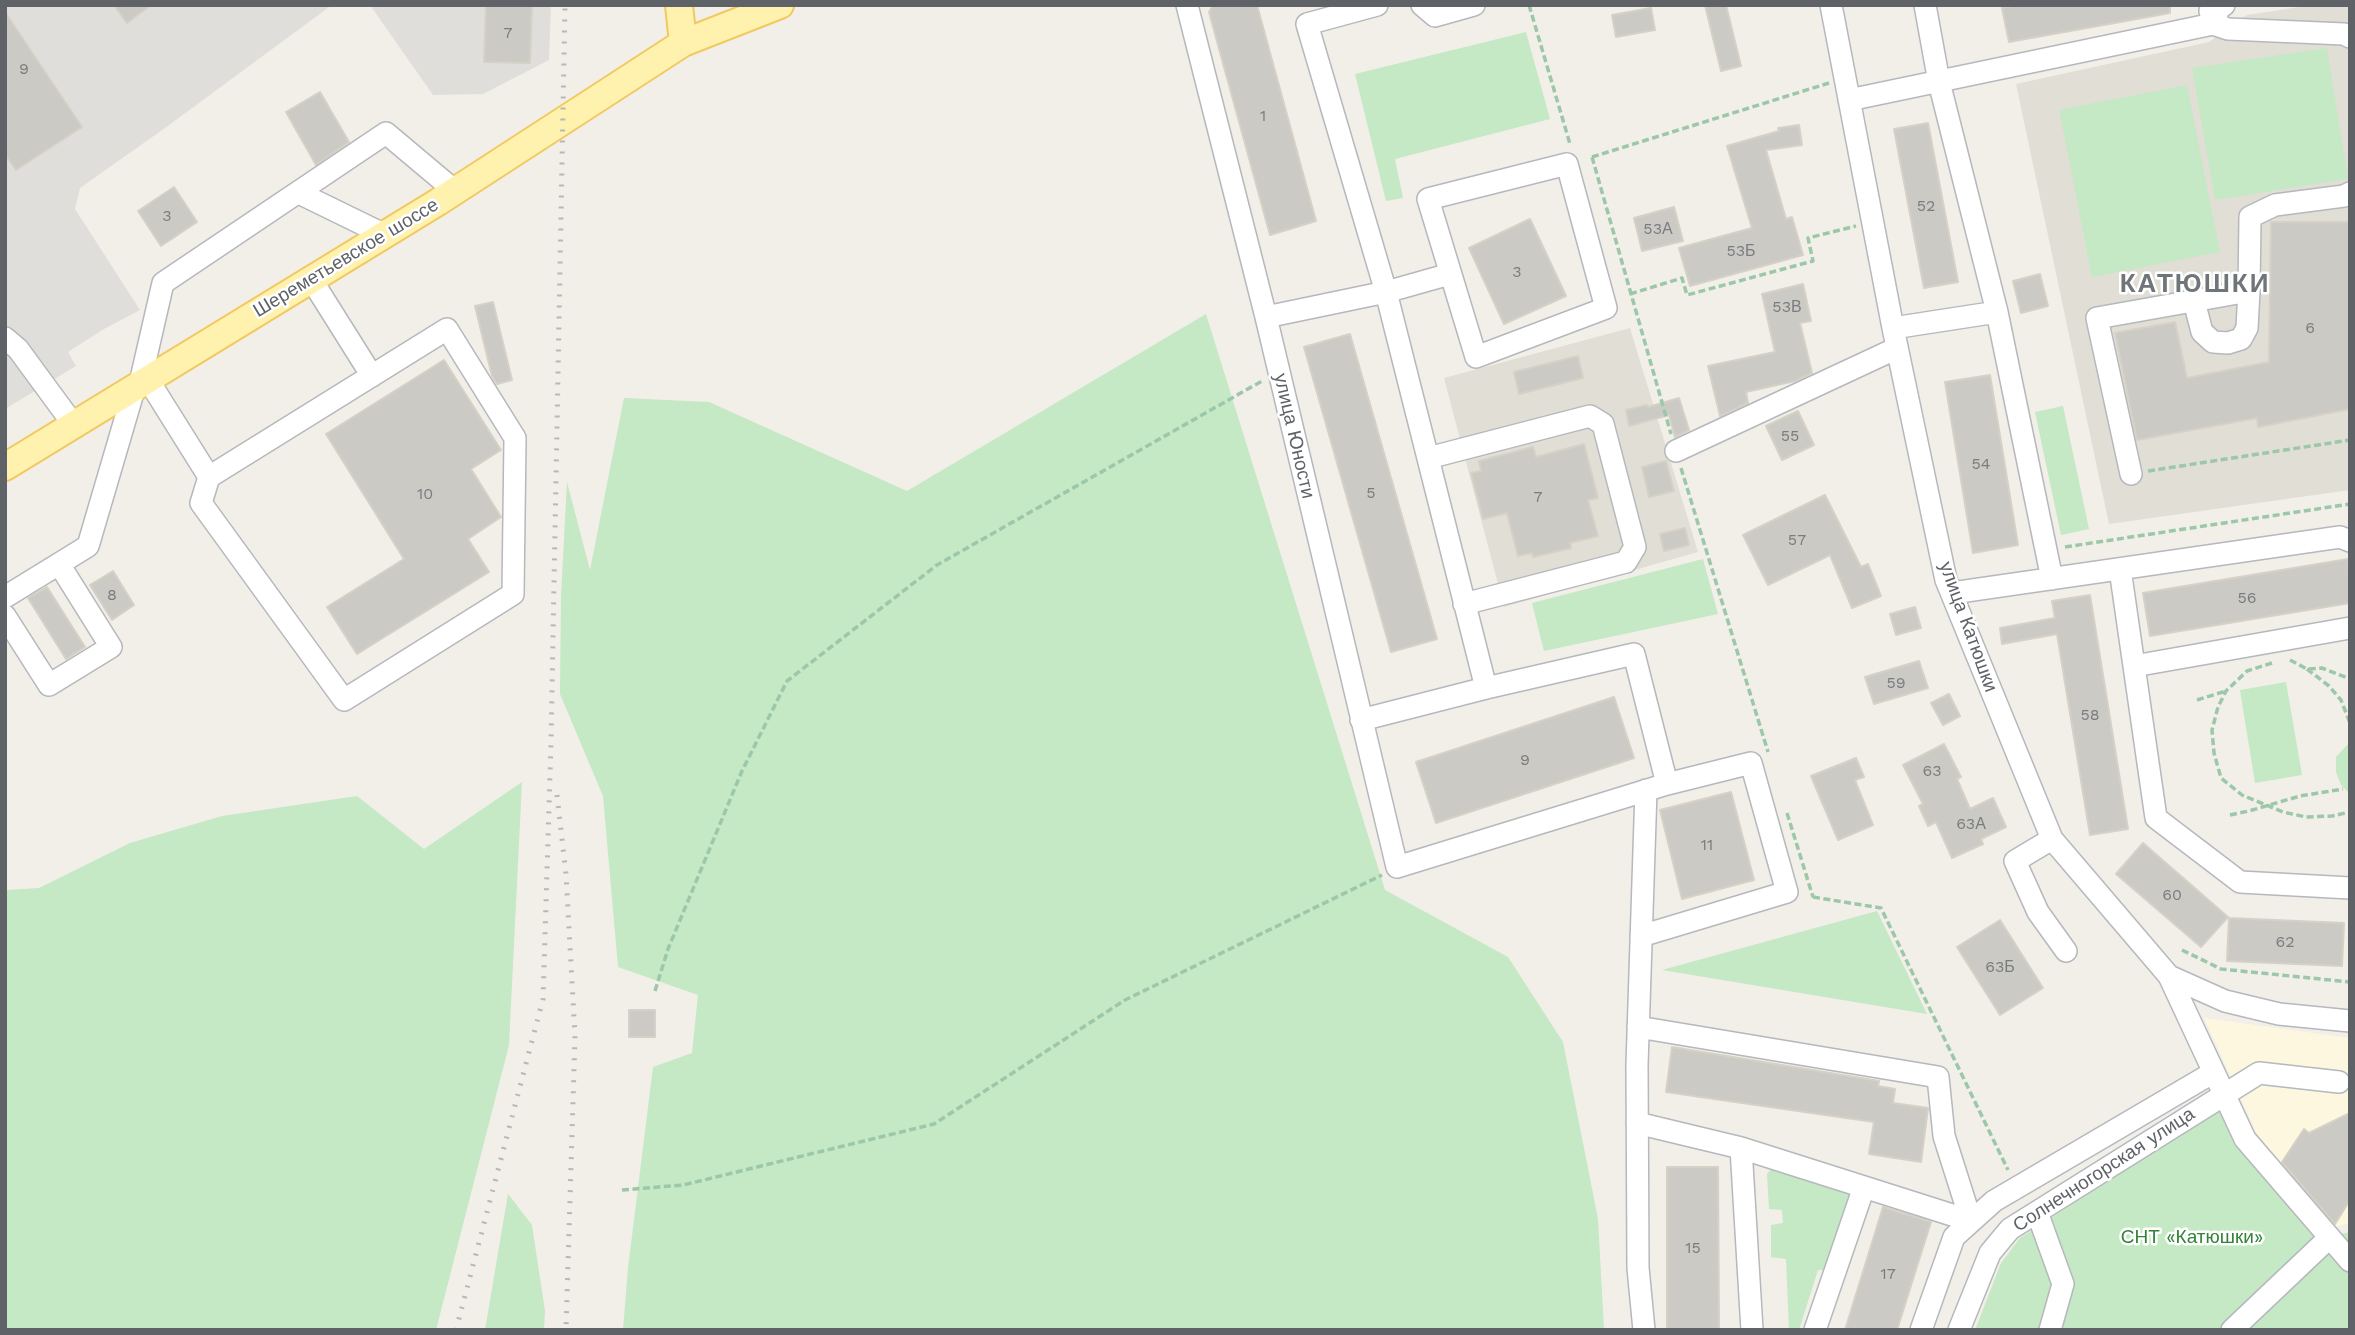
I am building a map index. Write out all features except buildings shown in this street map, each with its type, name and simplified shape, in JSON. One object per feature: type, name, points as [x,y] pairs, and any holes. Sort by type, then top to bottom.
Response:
[{"type":"main road","points":[[679,5],[683,43]]},
{"type":"main road","name":"Шереметьевское шоссе","points":[[5,467],[455,191],[683,43],[780,5]]},
{"type":"street","name":"улица Юности","points":[[1187,5],[1266,317],[1396,867]]},
{"type":"street","points":[[1377,5],[1307,24],[1386,292],[1486,688]]},
{"type":"street","points":[[1422,5],[1435,16],[1474,5]]},
{"type":"street","name":"улица Катюшки","points":[[1831,5],[1895,338],[1946,580],[2052,839],[2169,976],[2225,1001],[2279,1014],[2350,1021]]},
{"type":"street","points":[[1925,5],[1939,82],[1997,312],[2052,579]]},
{"type":"street","points":[[1849,100],[1939,82],[2211,15],[2224,5]]},
{"type":"street","points":[[2211,15],[2228,29],[2344,34],[2350,37]]},
{"type":"street","points":[[5,597],[88,546],[140,382],[163,283],[386,133],[455,191]]},
{"type":"street","points":[[1571,163],[1606,308],[1476,357],[1428,198],[1571,163]]},
{"type":"street","points":[[299,193],[385,234]]},
{"type":"street","points":[[2194,301],[2202,332],[2213,342],[2228,343],[2241,339],[2247,328],[2250,217],[2275,205],[2350,193]]},
{"type":"street","points":[[1266,317],[1386,292],[1450,274]]},
{"type":"street","points":[[311,279],[372,376]]},
{"type":"street","points":[[2131,474],[2097,318],[2249,291]]},
{"type":"street","points":[[1676,451],[1895,338],[1997,312]]},
{"type":"street","points":[[447,329],[515,438],[513,594],[344,699],[201,503],[209,477],[447,329]]},
{"type":"street","points":[[5,338],[18,349],[73,424]]},
{"type":"street","points":[[140,382],[209,477]]},
{"type":"street","points":[[1428,458],[1590,416],[1603,424],[1635,547],[1626,562],[1464,604]]},
{"type":"street","points":[[1952,593],[2340,537],[2350,541]]},
{"type":"street","points":[[5,615],[49,685],[111,647],[59,564]]},
{"type":"street","points":[[2120,569],[2156,818],[2240,882],[2350,888]]},
{"type":"street","points":[[2134,666],[2350,628]]},
{"type":"street","points":[[1361,720],[1634,654],[1667,783]]},
{"type":"street","points":[[1396,867],[1667,783],[1751,763],[1787,892],[1641,936]]},
{"type":"street","points":[[1644,1330],[1638,1268],[1637,1123],[1646,790]]},
{"type":"street","points":[[2052,839],[2015,861],[2038,912],[2066,951]]},
{"type":"street","points":[[2169,976],[2245,1139],[2350,1261]]},
{"type":"street","points":[[1638,1027],[1937,1077],[1944,1136],[1971,1222]]},
{"type":"street","points":[[1921,1330],[1954,1237],[1994,1201],[2214,1072]]},
{"type":"street","name":"Солнечногорская улица","points":[[1959,1330],[1990,1253],[2010,1228],[2259,1073],[2339,1082]]},
{"type":"street","points":[[1637,1123],[1741,1148],[1971,1222]]},
{"type":"street","points":[[1741,1148],[1752,1330]]},
{"type":"street","points":[[1815,1330],[1864,1187]]},
{"type":"street","points":[[2037,1212],[2063,1284],[2050,1330]]},
{"type":"street","points":[[2232,1330],[2329,1238]]},
{"type":"path","points":[[1529,5],[1571,163],[1844,78]]},
{"type":"path","points":[[1592,157],[1676,451],[1769,754]]},
{"type":"path","points":[[1630,294],[1682,278],[1687,295],[1813,261],[1808,238],[1872,222]]},
{"type":"path","points":[[655,990],[668,949],[742,771],[787,681],[937,565],[1279,371]]},
{"type":"path","points":[[2131,474],[2350,440]]},
{"type":"path","points":[[2046,550],[2350,504]]},
{"type":"path","points":[[2350,723],[2341,701],[2329,686],[2308,669],[2291,660],[2247,671],[2227,691],[2218,707],[2212,730],[2214,753],[2221,778],[2242,795],[2266,806],[2306,817],[2350,812]]},
{"type":"path","points":[[2308,669],[2322,668],[2350,679]]},
{"type":"path","points":[[2196,701],[2227,691]]},
{"type":"path","points":[[2230,815],[2300,796],[2343,789]]},
{"type":"path","points":[[1785,806],[1813,897]]},
{"type":"path","points":[[622,1190],[683,1185],[934,1124],[1125,1000],[1396,867]]},
{"type":"path","points":[[1787,892],[1881,908],[2017,1187]]},
{"type":"path","points":[[2182,950],[2221,969],[2350,982]]},
{"type":"shaded area","points":[[5,5],[332,5],[80,188],[75,209],[140,310],[68,352],[76,366],[5,409]]},
{"type":"shaded area","points":[[370,5],[551,5],[549,60],[483,94],[433,95]]},
{"type":"shaded area","points":[[2312,5],[2350,5],[2350,490],[2109,524],[2016,84],[2209,42],[2247,15]]},
{"type":"shaded area","points":[[1630,328],[1698,552],[1504,607],[1444,378]]},
{"type":"shaded area","points":[[2204,1018],[2350,1038],[2350,1223],[2334,1227],[2257,1134]]},
{"type":"green space","points":[[1526,32],[1550,119],[1395,159],[1403,198],[1386,201],[1355,74]]},
{"type":"green space","points":[[2327,48],[2348,179],[2215,200],[2192,68]]},
{"type":"green space","points":[[2187,85],[2220,252],[2092,277],[2059,110]]},
{"type":"green space","points":[[1206,314],[1385,890],[1508,957],[1563,1042],[1598,1219],[1604,1330],[623,1330],[653,1067],[692,1053],[698,995],[618,967],[603,796],[560,694],[561,596],[567,482],[590,570],[624,398],[709,402],[907,491]]},
{"type":"green space","points":[[2063,406],[2089,529],[2061,535],[2035,412]]},
{"type":"green space","points":[[1703,559],[1718,614],[1544,651],[1532,603]]},
{"type":"green space","points":[[2286,682],[2302,775],[2255,783],[2240,690]]},
{"type":"green space","points":[[2350,742],[2350,794],[2341,785],[2336,772],[2336,757]]},
{"type":"green space","points":[[522,782],[509,1045],[436,1330],[5,1330],[5,890],[39,888],[130,843],[222,816],[357,796],[424,849]]},
{"type":"green space","points":[[1877,911],[1927,1014],[1662,970]]},
{"type":"green space","name":"СНТ «Катюшки»","points":[[2220,1109],[2319,1238],[2350,1232],[2350,1330],[1975,1330],[2001,1263],[2020,1238]]},
{"type":"green space","points":[[1773,1167],[1851,1192],[1824,1270],[1818,1270],[1799,1330],[1789,1330],[1786,1259],[1771,1257],[1771,1225],[1783,1223],[1782,1210],[1769,1209],[1767,1174]]},
{"type":"green space","points":[[508,1194],[532,1225],[545,1311],[544,1330],[485,1330]]},
{"type":"railway","points":[[456,1330],[543,999],[551,743],[565,5]]},
{"type":"railway","points":[[557,795],[566,874],[575,1036],[566,1330]]},
{"type":"district","name":"КАТЮШКИ","points":[[2195,284]]}]
